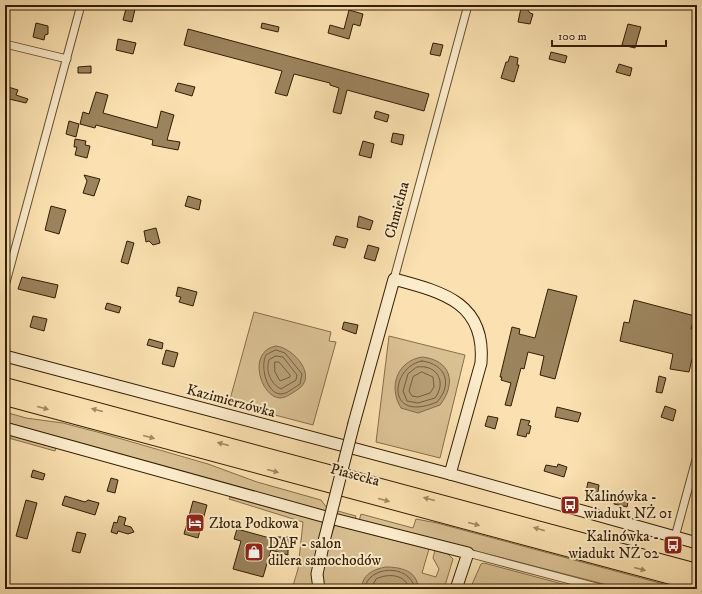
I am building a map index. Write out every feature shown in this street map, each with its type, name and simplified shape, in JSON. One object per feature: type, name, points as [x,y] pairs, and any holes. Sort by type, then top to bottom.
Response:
[{"type":"highway","name":"Piasecka","points":[[5,385],[697,571]]},
{"type":"highway","name":"Piasecka","points":[[5,398],[697,584]]},
{"type":"street","points":[[5,286],[81,5]]},
{"type":"street","name":"Chmielna","points":[[319,589],[317,574],[354,423],[468,5]]},
{"type":"street","points":[[5,44],[67,59]]},
{"type":"street","points":[[394,279],[448,296],[468,312],[478,329],[482,347],[480,363],[450,474]]},
{"type":"street","name":"Kazimierzówka","points":[[5,356],[450,474],[697,543]]},
{"type":"street","points":[[5,428],[326,517],[604,589]]},
{"type":"street","points":[[675,537],[697,456]]},
{"type":"street","points":[[456,589],[468,553]]},
{"type":"shaded area","points":[[254,312],[331,332],[329,341],[336,342],[313,425],[229,403]]},
{"type":"shaded area","points":[[389,336],[465,355],[440,458],[376,442]]},
{"type":"shaded area","points":[[5,412],[26,418],[63,423],[208,464],[257,482],[321,500],[327,508],[356,516],[355,520],[5,423]]},
{"type":"shaded area","points":[[5,434],[56,448],[55,451],[5,437]]},
{"type":"shaded area","points":[[230,497],[323,522],[313,565],[313,589],[292,589],[298,569],[303,522],[229,499]]},
{"type":"shaded area","points":[[361,514],[413,528],[416,519],[437,523],[682,589],[623,589],[359,521]]},
{"type":"shaded area","points":[[335,525],[429,549],[422,573],[436,577],[439,569],[433,558],[435,550],[448,554],[453,559],[444,589],[323,589],[325,556]]},
{"type":"shaded area","points":[[484,563],[581,589],[470,589],[481,564]]},
{"type":"water","points":[[276,346],[283,348],[296,357],[302,364],[306,378],[297,390],[282,398],[273,396],[267,390],[262,382],[260,374],[259,364],[262,356],[267,350]]},
{"type":"water","points":[[422,357],[432,359],[445,368],[449,381],[445,397],[440,405],[418,413],[401,408],[395,392],[395,384],[397,376],[406,364],[413,359]]},
{"type":"water","points":[[386,567],[408,571],[415,578],[418,589],[362,589],[362,584],[366,576],[377,569]]},
{"type":"building","points":[[127,5],[136,5],[132,22],[123,20]]},
{"type":"building","points":[[521,8],[527,9],[533,14],[530,24],[518,22]]},
{"type":"building","points":[[349,10],[363,14],[360,26],[353,24],[349,39],[328,33],[330,25],[344,29]]},
{"type":"building","points":[[36,23],[48,26],[48,34],[45,35],[44,40],[33,37]]},
{"type":"building","points":[[262,23],[279,27],[278,32],[261,28]]},
{"type":"building","points":[[628,24],[641,27],[635,48],[622,45]]},
{"type":"building","points":[[188,29],[429,94],[424,111],[347,90],[341,114],[333,112],[339,88],[330,85],[330,83],[294,74],[287,96],[275,93],[282,71],[184,45]]},
{"type":"building","points":[[118,39],[136,43],[133,54],[116,50]]},
{"type":"building","points":[[433,43],[443,45],[440,56],[430,54]]},
{"type":"building","points":[[551,52],[567,56],[565,63],[549,59]]},
{"type":"building","points":[[510,56],[518,58],[517,65],[519,65],[514,82],[501,78],[506,62],[508,62]]},
{"type":"building","points":[[619,64],[632,68],[630,76],[616,72]]},
{"type":"building","points":[[91,66],[91,73],[78,73],[78,67]]},
{"type":"building","points":[[178,83],[195,87],[192,96],[175,91]]},
{"type":"building","points":[[5,86],[18,90],[16,95],[28,99],[26,103],[5,98]]},
{"type":"building","points":[[96,92],[108,95],[103,113],[157,128],[161,111],[174,115],[167,140],[180,142],[178,150],[152,145],[153,140],[96,125],[95,128],[80,124],[83,112],[89,114]]},
{"type":"building","points":[[376,111],[389,115],[387,122],[374,118]]},
{"type":"building","points":[[69,121],[79,124],[76,137],[66,134]]},
{"type":"building","points":[[393,133],[404,135],[402,145],[391,142]]},
{"type":"building","points":[[75,139],[86,141],[85,145],[90,146],[87,158],[75,155],[77,147],[74,147]]},
{"type":"building","points":[[363,141],[374,144],[371,158],[359,155]]},
{"type":"building","points":[[84,175],[100,179],[94,196],[83,193],[87,181]]},
{"type":"building","points":[[188,196],[201,200],[199,210],[185,206]]},
{"type":"building","points":[[51,206],[66,210],[59,234],[45,230]]},
{"type":"building","points":[[359,216],[373,221],[370,230],[357,227]]},
{"type":"building","points":[[156,228],[160,243],[153,245],[149,241],[146,242],[144,231]]},
{"type":"building","points":[[336,236],[348,239],[345,248],[333,245]]},
{"type":"building","points":[[127,241],[134,243],[128,264],[121,262]]},
{"type":"building","points":[[368,245],[379,248],[375,261],[364,258]]},
{"type":"building","points":[[22,277],[58,285],[55,298],[18,289]]},
{"type":"building","points":[[178,287],[197,292],[193,306],[179,302],[181,297],[176,296]]},
{"type":"building","points":[[548,289],[577,296],[555,379],[540,375],[544,356],[528,352],[524,369],[521,368],[511,406],[505,405],[511,383],[501,380],[502,377],[500,377],[512,327],[520,329],[519,334],[535,338]]},
{"type":"building","points":[[634,300],[695,316],[691,329],[697,331],[697,360],[692,359],[689,372],[670,369],[673,354],[620,341],[624,322],[629,323]]},
{"type":"building","points":[[107,303],[121,307],[119,313],[105,309]]},
{"type":"building","points":[[33,316],[47,319],[44,331],[30,327]]},
{"type":"building","points":[[344,322],[358,325],[356,334],[342,329]]},
{"type":"building","points":[[149,339],[163,343],[162,349],[147,345]]},
{"type":"building","points":[[166,350],[178,353],[174,367],[162,364]]},
{"type":"building","points":[[659,376],[666,378],[662,393],[656,392]]},
{"type":"building","points":[[665,406],[676,410],[673,421],[661,417]]},
{"type":"building","points":[[557,407],[581,413],[578,422],[555,417]]},
{"type":"building","points":[[488,416],[498,418],[495,429],[485,426]]},
{"type":"building","points":[[521,419],[530,421],[528,425],[531,426],[529,434],[527,433],[526,437],[517,435]]},
{"type":"building","points":[[558,464],[567,467],[564,477],[544,471],[546,465],[557,467]]},
{"type":"building","points":[[33,470],[45,474],[43,480],[31,477]]},
{"type":"building","points":[[111,478],[118,480],[115,493],[107,491]]},
{"type":"building","points":[[588,482],[599,485],[597,499],[585,496]]},
{"type":"building","points":[[617,494],[629,497],[627,507],[614,504]]},
{"type":"building","points":[[65,496],[85,502],[88,500],[99,503],[95,515],[62,505]]},
{"type":"building","points":[[26,500],[37,503],[27,539],[16,536]]},
{"type":"building","name":"Złota Podkowa","points":[[193,501],[207,505],[198,538],[184,534]]},
{"type":"building","points":[[119,516],[126,518],[124,525],[131,527],[134,532],[128,534],[118,531],[117,534],[111,532],[114,522],[117,523]]},
{"type":"building","name":"DAF - salon dilera samochodów","points":[[237,529],[266,537],[288,537],[292,548],[288,550],[288,555],[271,550],[263,577],[233,569],[241,541],[234,539]]},
{"type":"building","points":[[77,532],[86,534],[80,553],[72,551]]},
{"type":"place","name":"Kalinówka - wiadukt NŻ 01","points":[[570,505]]},
{"type":"place","name":"Złota Podkowa","points":[[195,523]]},
{"type":"place","name":"Kalinówka - wiadukt NŻ 02","points":[[673,545]]},
{"type":"place","name":"DAF - salon dilera samochodów","points":[[254,552]]}]
